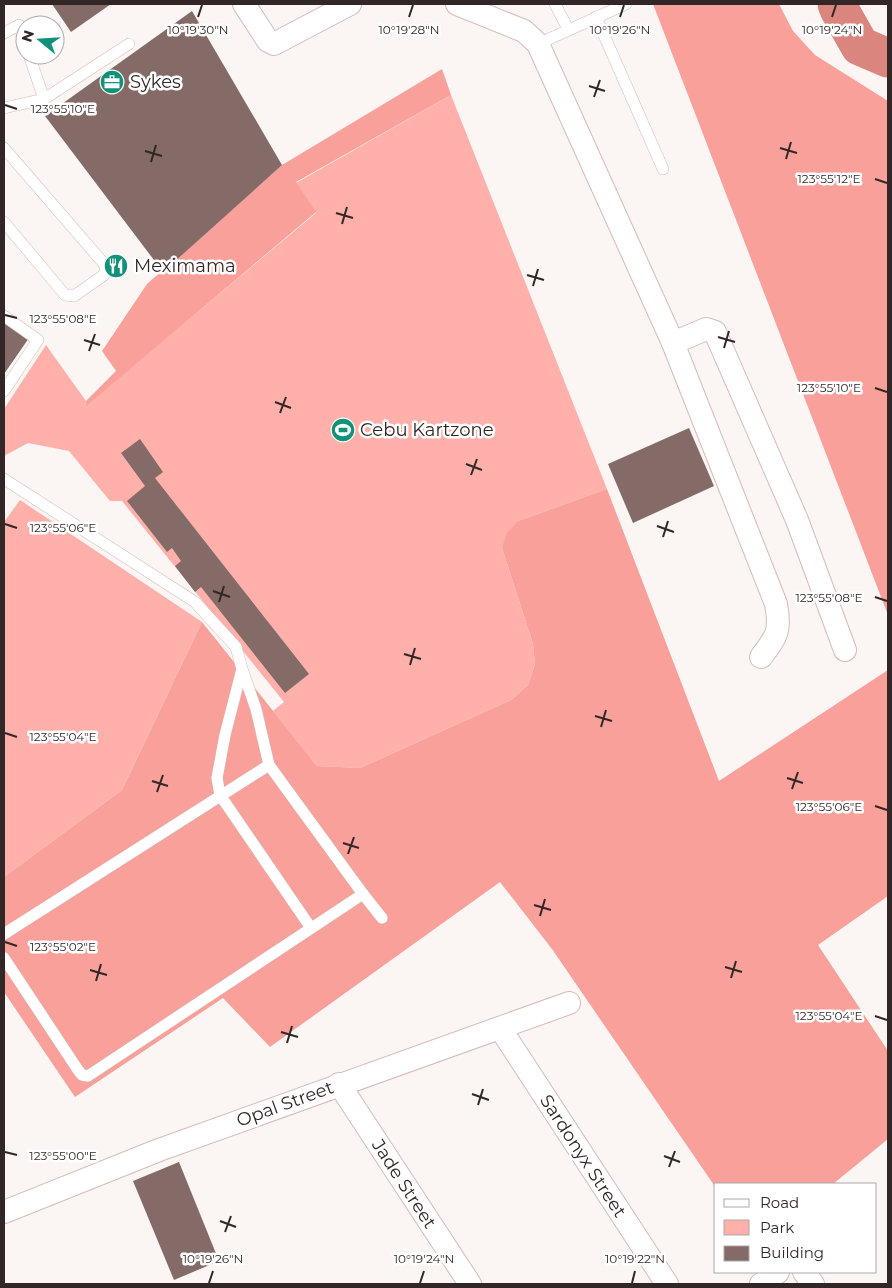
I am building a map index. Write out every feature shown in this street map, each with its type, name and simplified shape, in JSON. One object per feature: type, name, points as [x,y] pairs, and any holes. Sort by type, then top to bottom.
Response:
[{"type":"street","points":[[244,4],[268,41],[274,44],[350,4]]},
{"type":"street","points":[[457,4],[524,31],[538,44],[673,343],[776,604],[779,624],[773,642],[761,657]]},
{"type":"street","points":[[673,343],[706,329],[715,332],[796,520],[845,650]]},
{"type":"street","name":"Opal Street","points":[[4,1212],[158,1150],[569,1003]]},
{"type":"street","name":"Sardonyx Street","points":[[500,1028],[667,1284]]},
{"type":"street","name":"Jade Street","points":[[339,1084],[470,1284]]},
{"type":"street","points":[[761,1284],[777,1273]]},
{"type":"street","points":[[805,1273],[813,1284]]},
{"type":"lane","points":[[556,4],[568,29]]},
{"type":"lane","points":[[538,44],[626,4]]},
{"type":"lane","points":[[596,17],[663,169]]},
{"type":"lane","points":[[4,108],[44,99],[129,44]]},
{"type":"lane","points":[[32,65],[44,99]]},
{"type":"lane","points":[[4,148],[105,265],[106,271],[104,275],[74,296],[64,295],[4,222]]},
{"type":"lane","points":[[4,316],[38,340],[4,391]]},
{"type":"lane","points":[[4,479],[195,602],[236,647],[256,708],[269,765],[382,918]]},
{"type":"lane","points":[[242,669],[225,735],[217,778],[220,795],[311,928]]},
{"type":"lane","points":[[4,934],[269,765]]},
{"type":"lane","points":[[4,958],[78,1070],[82,1075],[88,1076],[363,894]]},
{"type":"green space","name":"Cebu Kartzone","points":[[451,95],[607,489],[518,521],[502,548],[533,644],[535,664],[528,685],[511,700],[360,768],[317,766],[273,711],[284,702],[122,501],[110,501],[69,451],[28,443],[4,456],[4,409],[46,345],[86,401],[85,406],[316,213],[296,183]]},
{"type":"green space","points":[[20,500],[202,622],[122,790],[4,877],[4,522]]},
{"type":"shaded area","points":[[653,4],[779,4],[793,31],[815,55],[888,101],[888,615]]},
{"type":"shaded area","points":[[442,69],[451,95],[296,182],[316,212],[85,407],[86,401],[116,371],[102,351],[147,284],[282,165]]},
{"type":"shaded area","points":[[607,489],[719,781],[888,670],[888,896],[818,945],[888,1051],[888,1139],[834,1183],[714,1183],[714,1185],[552,949],[500,882],[270,1047],[223,998],[75,1097],[4,992],[4,877],[122,790],[202,622],[317,766],[360,768],[511,700],[528,685],[535,664],[533,644],[502,548],[507,533],[518,521]]},
{"type":"building","points":[[52,4],[111,4],[71,32],[65,23],[65,15],[59,15]]},
{"type":"building","points":[[192,11],[282,165],[163,272],[45,116]]},
{"type":"building","points":[[4,320],[29,338],[4,374]]},
{"type":"building","points":[[689,428],[714,486],[633,523],[608,464]]},
{"type":"building","points":[[140,439],[163,472],[155,478],[309,674],[285,693],[201,587],[195,592],[175,566],[181,561],[172,548],[167,552],[127,501],[145,486],[121,453]]},
{"type":"building","points":[[179,1162],[219,1261],[174,1280],[133,1181]]},
{"type":"waterway","points":[[837,4],[860,46],[888,58]]},
{"type":"place","name":"Sykes","points":[[112,82]]},
{"type":"place","name":"Meximama","points":[[116,266]]},
{"type":"place","name":"Cebu Kartzone","points":[[343,430]]}]
